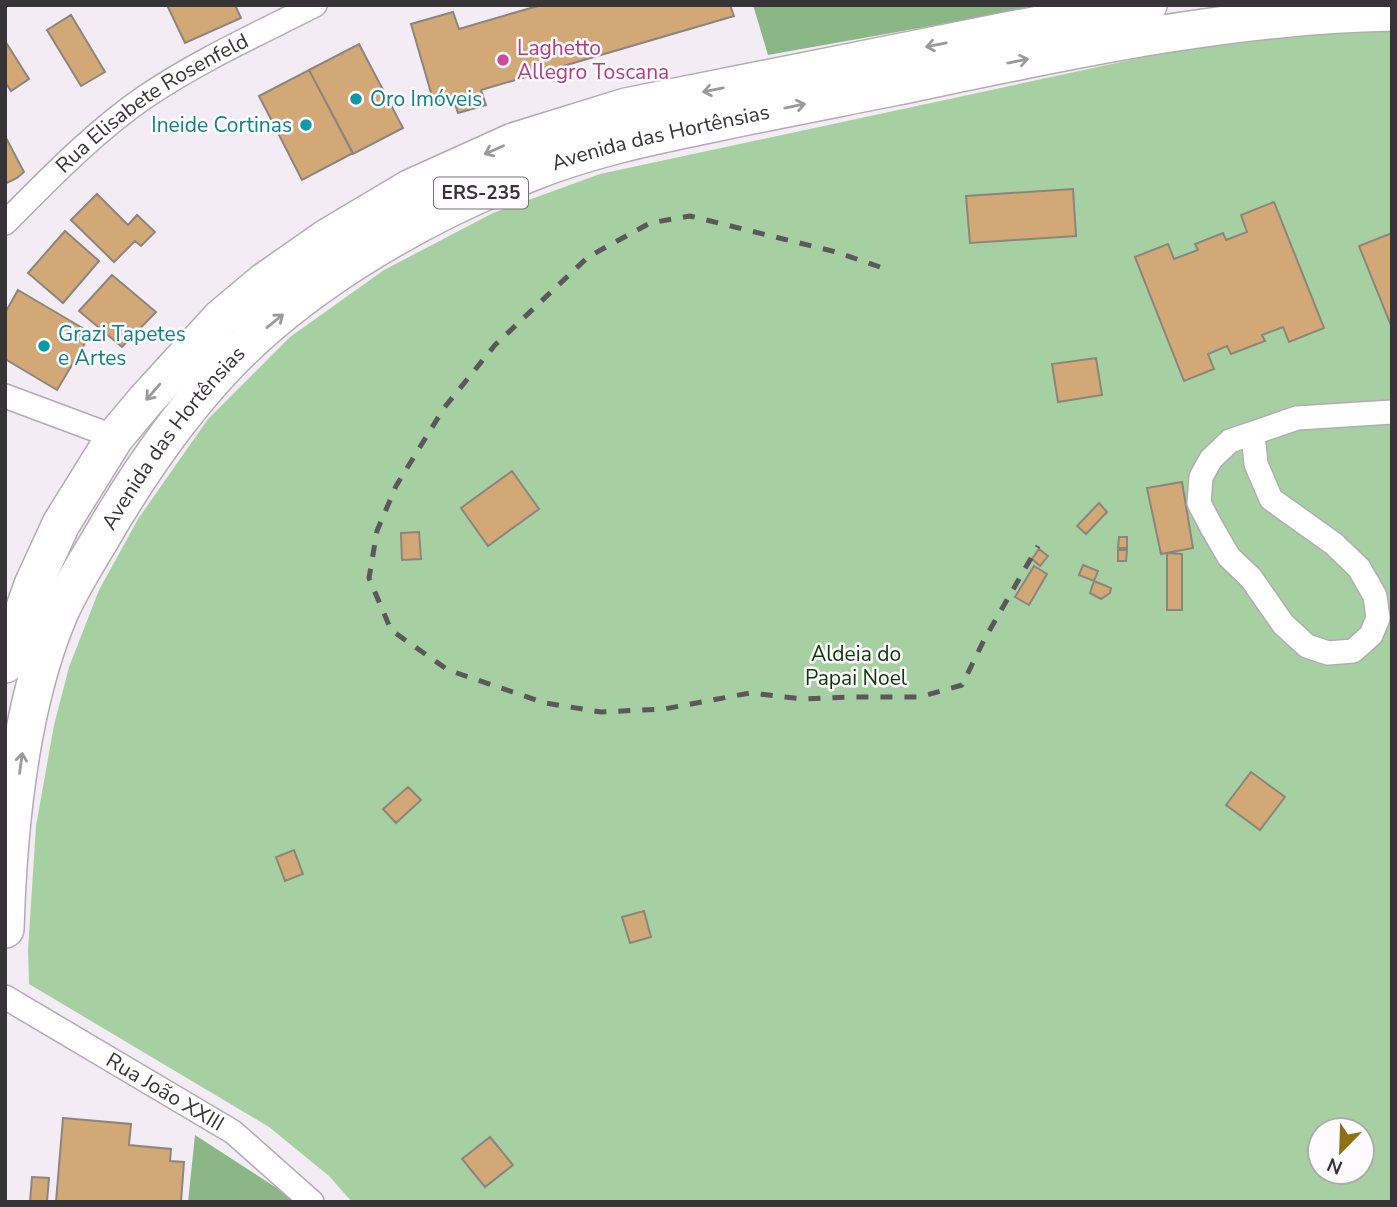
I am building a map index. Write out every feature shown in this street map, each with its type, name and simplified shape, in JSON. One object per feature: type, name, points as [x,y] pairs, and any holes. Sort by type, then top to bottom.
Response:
[{"type":"main road","name":"Avenida das Hortênsias","points":[[5,664],[33,585],[61,524],[115,437],[221,317],[264,282],[327,238],[411,188],[513,142],[626,107],[1148,5]]},
{"type":"main road","name":"Avenida das Hortênsias","points":[[5,929],[10,834],[27,723],[39,671],[58,615],[126,496],[169,432],[230,361],[270,324],[337,272],[447,209],[532,171],[630,141],[1120,42],[1224,25],[1348,13],[1392,12]]},
{"type":"main road","points":[[58,615],[125,462],[123,448],[115,437]]},
{"type":"street","name":"Rua Elisabete Rosenfeld","points":[[5,223],[93,138],[145,97],[244,41],[315,5]]},
{"type":"street","points":[[5,396],[115,437]]},
{"type":"street","points":[[1253,434],[1256,464],[1271,499],[1334,544],[1359,568],[1375,596],[1378,618],[1371,635],[1353,651],[1328,653],[1307,646],[1283,624],[1251,578],[1230,557],[1199,503],[1201,477],[1211,459],[1230,441],[1297,418],[1392,412]]},
{"type":"street","name":"Rua João XXIII","points":[[5,996],[233,1132],[312,1202]]},
{"type":"green space","points":[[753,5],[1049,5],[768,55]]},
{"type":"green space","name":"Aldeia do Papai Noel","points":[[1392,31],[1392,1202],[352,1202],[329,1176],[269,1127],[29,984],[28,950],[36,826],[54,725],[69,667],[99,590],[138,519],[208,419],[290,337],[384,270],[493,213],[600,174],[1200,45],[1295,34]]},
{"type":"green space","points":[[195,1135],[286,1194],[293,1202],[188,1202]]},
{"type":"building","points":[[167,5],[235,5],[241,18],[185,43]]},
{"type":"building","name":"Laghetto Allegro Toscana","points":[[541,5],[730,5],[734,16],[481,90],[486,105],[458,113],[453,98],[434,103],[411,24],[453,12],[459,29]]},
{"type":"building","points":[[71,15],[105,72],[81,86],[47,30]]},
{"type":"building","points":[[7,44],[29,79],[11,91],[5,82]]},
{"type":"building","name":"Oro Imóveis","points":[[359,44],[403,128],[353,154],[309,70]]},
{"type":"building","name":"Ineide Cortinas","points":[[309,70],[353,153],[302,180],[259,96]]},
{"type":"building","points":[[5,136],[24,172],[5,184]]},
{"type":"building","points":[[1073,189],[1076,236],[970,243],[966,196]]},
{"type":"building","points":[[97,194],[128,225],[137,215],[155,232],[141,246],[135,241],[114,262],[71,220]]},
{"type":"building","points":[[1274,202],[1324,328],[1289,342],[1283,327],[1262,335],[1265,341],[1231,354],[1227,346],[1208,354],[1214,369],[1184,381],[1135,257],[1168,244],[1174,259],[1198,250],[1195,244],[1223,233],[1226,240],[1247,232],[1241,215]]},
{"type":"building","points":[[65,231],[99,261],[63,303],[28,273]]},
{"type":"building","points":[[1392,233],[1392,328],[1359,246]]},
{"type":"building","points":[[112,275],[156,312],[122,347],[79,311]]},
{"type":"building","name":"Grazi Tapetes e Artes","points":[[18,290],[91,333],[57,390],[5,359],[5,313]]},
{"type":"building","points":[[1096,358],[1102,395],[1058,402],[1052,364]]},
{"type":"building","points":[[512,471],[539,509],[488,546],[461,508]]},
{"type":"building","points":[[1182,482],[1193,548],[1161,554],[1147,488]]},
{"type":"building","points":[[1099,503],[1107,512],[1086,534],[1077,526]]},
{"type":"building","points":[[419,532],[421,559],[402,560],[401,533]]},
{"type":"building","points":[[1119,537],[1127,537],[1127,548],[1118,548]]},
{"type":"building","points":[[1039,549],[1048,556],[1040,566],[1032,559]]},
{"type":"building","points":[[1118,550],[1127,550],[1126,561],[1118,561]]},
{"type":"building","points":[[1167,553],[1182,554],[1182,610],[1167,610]]},
{"type":"building","points":[[1083,565],[1098,571],[1094,581],[1079,575]]},
{"type":"building","points":[[1034,566],[1047,574],[1029,605],[1015,597]]},
{"type":"building","points":[[1094,581],[1111,588],[1110,593],[1101,599],[1090,593]]},
{"type":"building","points":[[1251,772],[1285,797],[1260,830],[1226,805]]},
{"type":"building","points":[[408,787],[421,800],[396,823],[383,809]]},
{"type":"building","points":[[294,850],[303,874],[285,881],[276,857]]},
{"type":"building","points":[[644,911],[651,937],[630,943],[622,917]]},
{"type":"building","points":[[63,1118],[131,1124],[129,1145],[171,1149],[170,1161],[184,1162],[181,1202],[56,1202]]},
{"type":"building","points":[[490,1137],[513,1165],[485,1187],[462,1159]]},
{"type":"building","points":[[32,1177],[49,1178],[47,1202],[30,1202]]},
{"type":"railway","points":[[880,267],[836,252],[690,216],[650,223],[588,257],[495,345],[444,408],[396,486],[377,531],[369,578],[391,630],[448,670],[545,703],[601,712],[664,709],[750,693],[803,699],[920,697],[962,685],[984,640],[1038,546]]},
{"type":"place","name":"Laghetto Allegro Toscana","points":[[503,60]]},
{"type":"place","name":"Oro Imóveis","points":[[356,99]]},
{"type":"place","name":"Ineide Cortinas","points":[[306,125]]},
{"type":"place","name":"Grazi Tapetes e Artes","points":[[44,346]]}]
